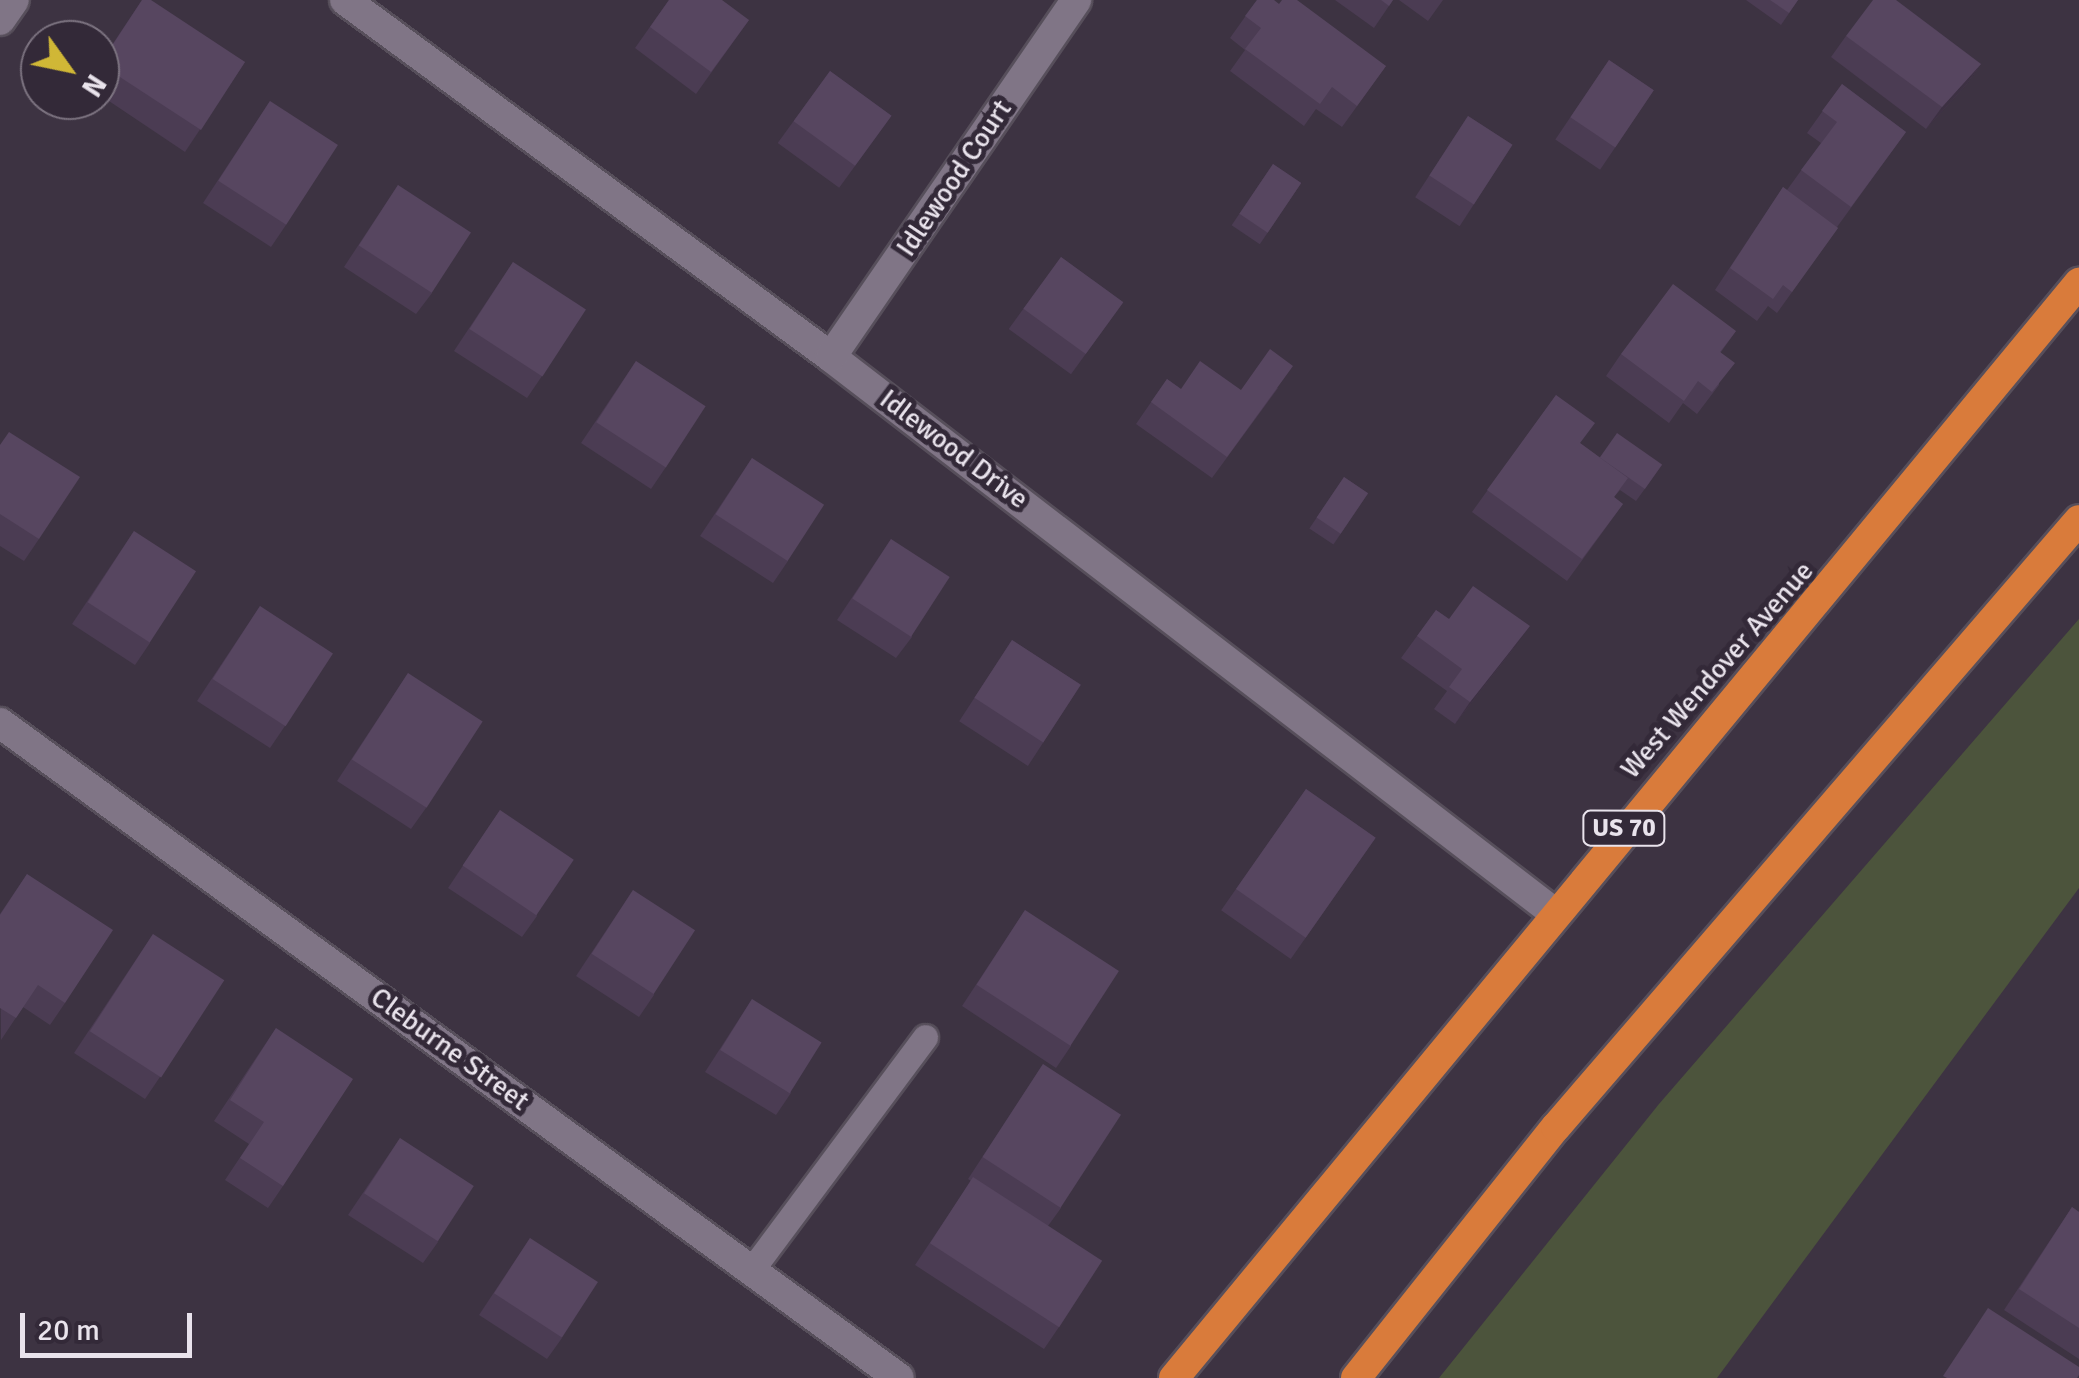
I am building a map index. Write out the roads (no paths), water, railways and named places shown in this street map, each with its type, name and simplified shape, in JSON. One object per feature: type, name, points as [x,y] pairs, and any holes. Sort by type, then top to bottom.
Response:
[{"type":"highway","name":"West Wendover Avenue","points":[[1174,1378],[1552,911],[1946,454],[2079,283]]},
{"type":"highway","points":[[1356,1378],[1556,1126],[2079,520]]},
{"type":"street","points":[[0,20],[14,0]]},
{"type":"street","name":"Idlewood Drive","points":[[345,0],[831,356],[1552,911]]},
{"type":"street","name":"Idlewood Court","points":[[831,356],[1076,0]]},
{"type":"street","name":"Cleburne Street","points":[[0,723],[899,1378]]},
{"type":"lane","points":[[753,1268],[925,1037]]}]
